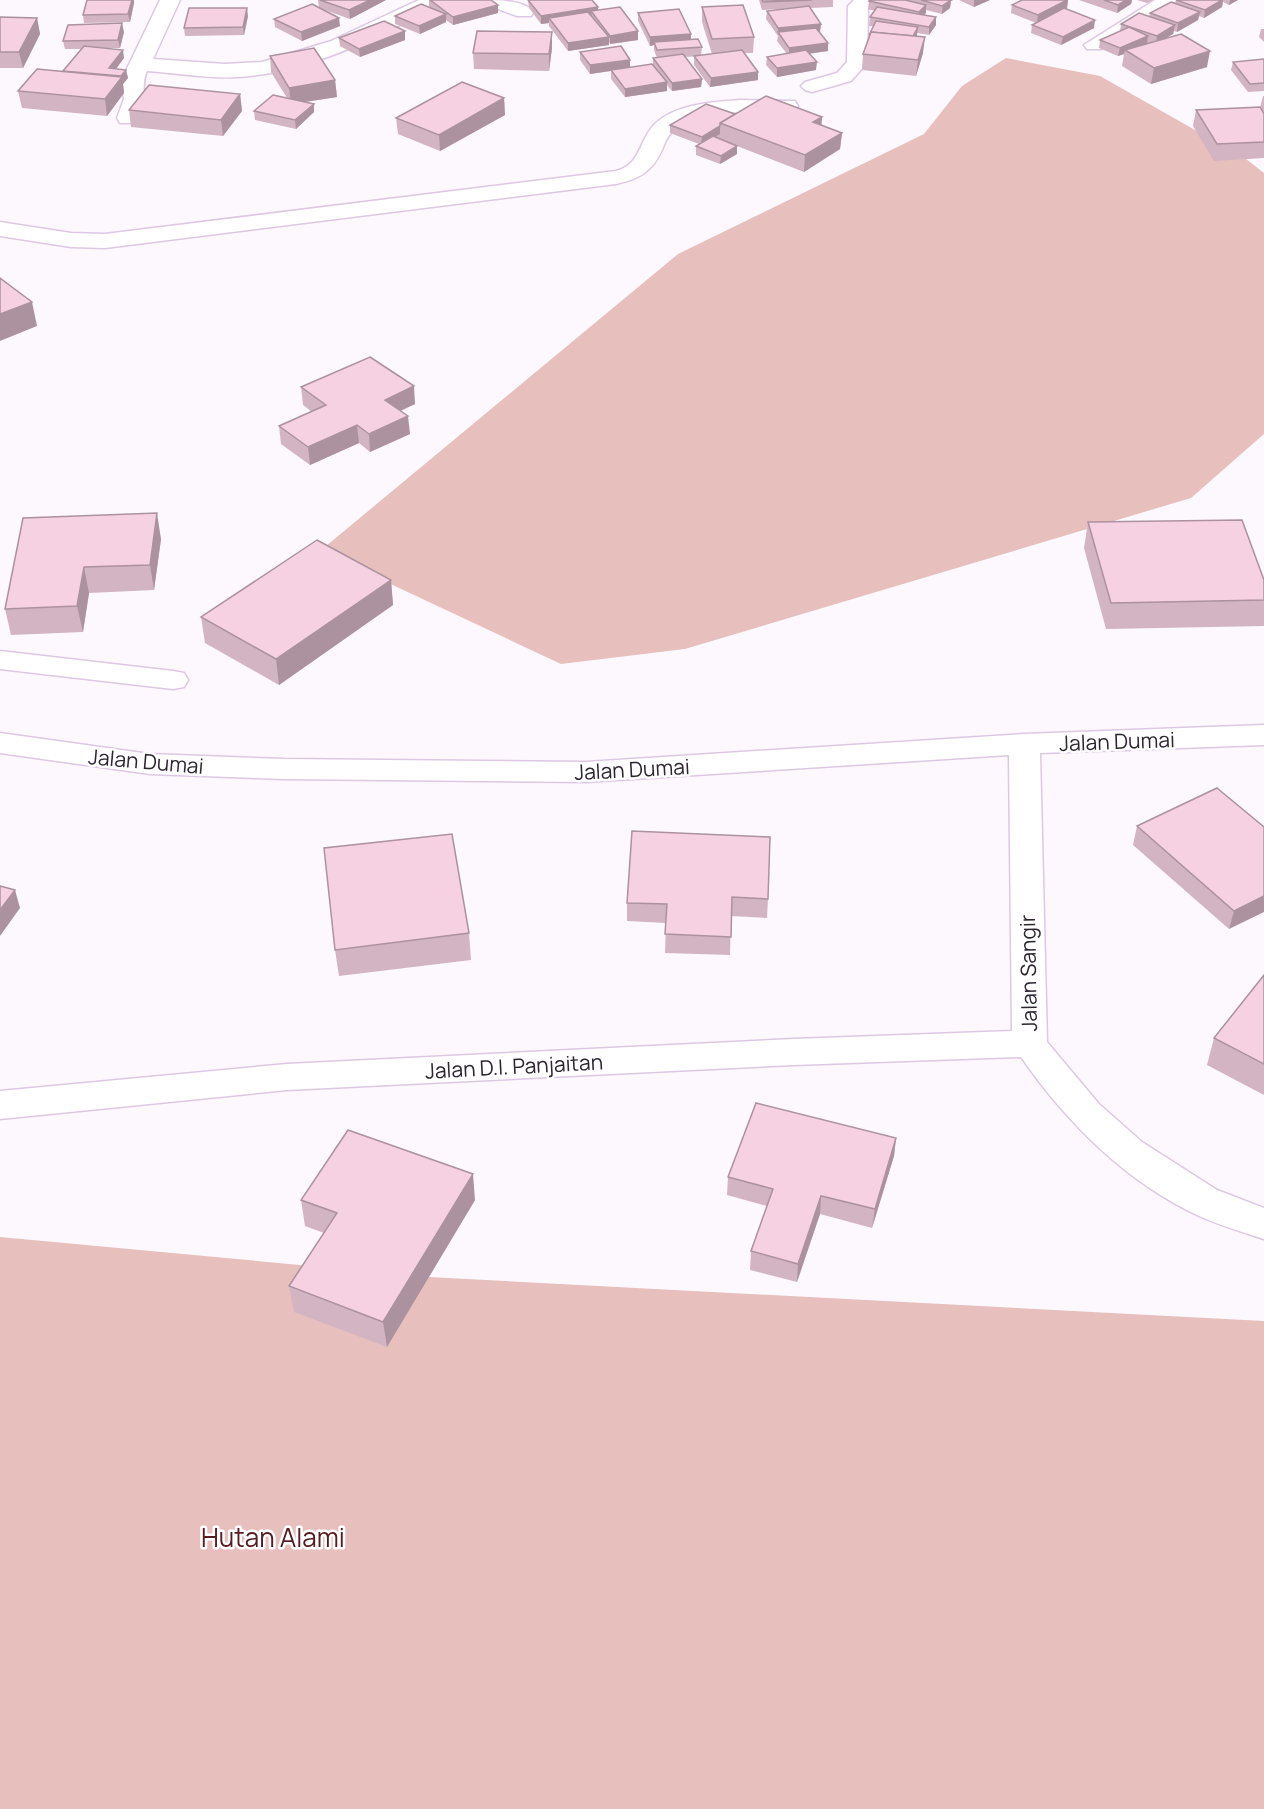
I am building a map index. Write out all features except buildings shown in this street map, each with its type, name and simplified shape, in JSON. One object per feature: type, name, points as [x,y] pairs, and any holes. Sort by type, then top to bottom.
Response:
[{"type":"street","points":[[128,118],[135,99],[133,79],[170,0]]},
{"type":"street","points":[[140,64],[237,70],[285,63],[329,48],[434,0]]},
{"type":"street","points":[[492,0],[524,12]]},
{"type":"street","points":[[812,86],[844,77],[857,63],[858,6],[870,0]]},
{"type":"street","points":[[1094,45],[1169,0]]},
{"type":"street","points":[[0,229],[71,240],[105,241],[600,180],[633,173],[644,165],[651,146],[663,127],[682,116],[734,107],[787,106]]},
{"type":"street","points":[[0,660],[172,680]]},
{"type":"street","name":"Jalan Dumai","points":[[0,743],[150,764],[284,769],[586,772],[1024,744],[1264,735]]},
{"type":"street","name":"Jalan Sangir","points":[[1024,744],[1030,1044],[1054,1081],[1115,1144],[1205,1202],[1264,1224]]},
{"type":"street","name":"Jalan D.I. Panjaitan","points":[[0,1105],[287,1077],[782,1052],[1030,1044]]},
{"type":"green space","points":[[1006,58],[1100,76],[1246,159],[1264,173],[1264,434],[1191,498],[685,649],[561,664],[320,551],[678,254],[924,134],[962,86]]},
{"type":"green space","name":"Hutan Alami","points":[[0,1237],[429,1277],[1264,1321],[1264,1809],[0,1809]]}]
